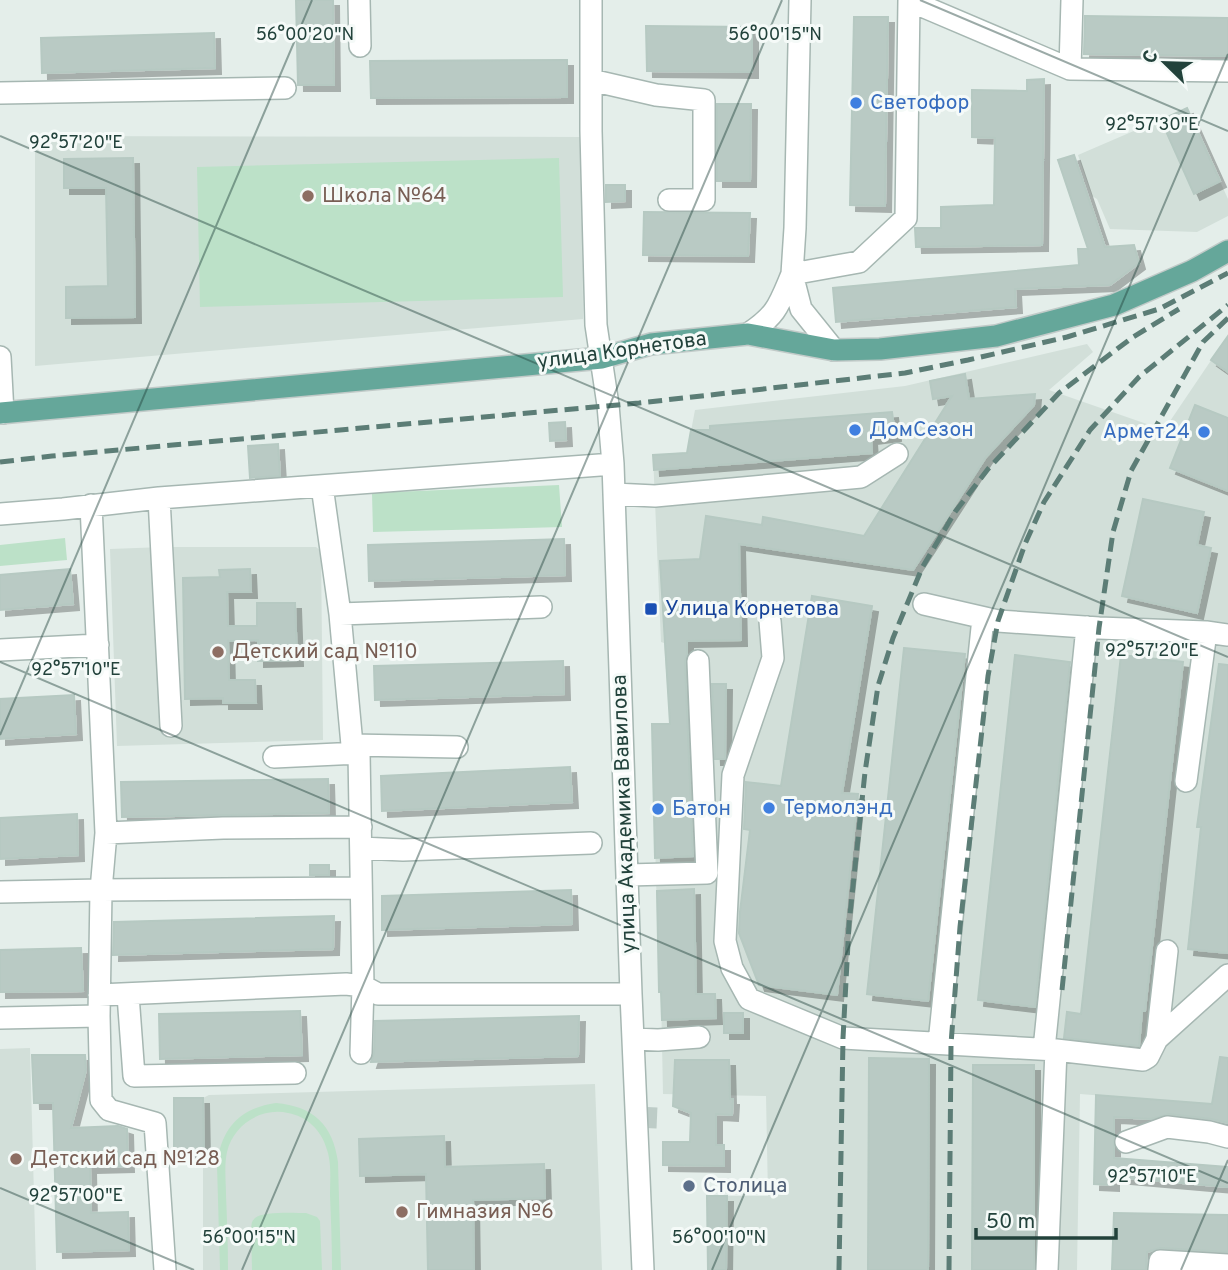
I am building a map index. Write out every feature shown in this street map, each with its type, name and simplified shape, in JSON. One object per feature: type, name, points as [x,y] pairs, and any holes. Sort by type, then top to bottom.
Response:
[{"type":"main road","name":"улица Корнетова","points":[[1,413],[602,358],[651,344],[748,334],[834,350],[880,349],[996,336],[1114,306],[1192,271],[1228,251]]},
{"type":"street","points":[[359,0],[360,46]]},
{"type":"street","name":"улица Академика Вавилова","points":[[591,0],[596,325],[613,464],[643,1270]]},
{"type":"street","points":[[800,0],[792,274],[801,309],[834,350]]},
{"type":"street","points":[[792,274],[859,262],[906,218],[909,0]]},
{"type":"street","points":[[916,0],[922,6],[1070,69],[1228,71]]},
{"type":"street","points":[[1070,69],[1072,0]]},
{"type":"street","points":[[591,80],[656,95],[704,100],[704,200],[668,200]]},
{"type":"street","points":[[0,93],[285,88]]},
{"type":"street","points":[[748,334],[766,322],[779,306],[792,274]]},
{"type":"street","points":[[0,357],[1,413]]},
{"type":"street","points":[[614,494],[655,496],[862,477],[897,454]]},
{"type":"street","points":[[0,514],[159,498],[613,464]]},
{"type":"street","points":[[322,486],[356,749],[361,837],[361,1053]]},
{"type":"street","points":[[159,498],[171,726]]},
{"type":"street","points":[[91,505],[106,833],[101,890],[101,1100],[109,1110],[155,1123],[165,1270]]},
{"type":"street","points":[[925,604],[998,621],[1228,635]]},
{"type":"street","points":[[340,614],[541,607]]},
{"type":"street","points":[[939,1043],[983,618]]},
{"type":"street","points":[[770,621],[773,658],[733,775],[725,941],[732,968],[749,999],[843,1038],[1050,1050],[1143,1060],[1148,1057],[1157,1039],[1167,951]]},
{"type":"street","points":[[1047,1270],[1050,1050],[1087,627]]},
{"type":"street","points":[[1186,781],[1206,632]]},
{"type":"street","points":[[0,650],[98,645]]},
{"type":"street","points":[[627,875],[707,873],[698,660]]},
{"type":"street","points":[[274,757],[356,749],[457,747]]},
{"type":"street","points":[[106,833],[223,828],[361,837],[403,850],[592,843]]},
{"type":"street","points":[[0,892],[361,888]]},
{"type":"street","points":[[1157,1039],[1228,975]]},
{"type":"street","points":[[0,1018],[99,1006],[128,995],[346,984],[363,986],[377,994],[631,994]]},
{"type":"street","points":[[128,995],[134,1076],[295,1073]]},
{"type":"street","points":[[633,1040],[699,1037]]},
{"type":"street","points":[[1126,1142],[1167,1127],[1228,1137]]},
{"type":"street","points":[[1159,1270],[1160,1261],[1228,1265]]},
{"type":"shaded area","points":[[1187,108],[1228,199],[1228,216],[1197,232],[1110,229],[1097,199],[1092,196],[1078,155]]},
{"type":"shaded area","name":"Школа №64","points":[[35,136],[582,137],[583,319],[35,366]]},
{"type":"shaded area","points":[[1228,341],[1228,1108],[1080,1094],[1077,1270],[708,1270],[707,1196],[768,1196],[766,1096],[663,1094],[652,725],[670,723],[664,643],[661,642],[653,455],[687,452],[695,410],[905,386],[1087,344],[1093,352],[1049,390],[1164,430],[1216,353]]},
{"type":"shaded area","name":"Детский сад №110","points":[[316,547],[321,551],[323,740],[117,746],[110,549]]},
{"type":"shaded area","name":"Детский сад №128","points":[[30,1048],[36,1270],[0,1270],[0,1049]]},
{"type":"shaded area","name":"Гимназия №6","points":[[595,1084],[602,1270],[203,1270],[203,1098],[209,1095]]},
{"type":"green space","points":[[559,158],[563,297],[200,307],[197,167]]},
{"type":"green space","points":[[559,485],[562,527],[373,532],[372,493]]},
{"type":"green space","points":[[65,538],[67,560],[0,566],[0,545]]},
{"type":"green space","points":[[276,1103],[311,1113],[326,1128],[331,1138],[338,1162],[341,1270],[332,1270],[330,1165],[324,1141],[307,1121],[295,1115],[278,1112],[250,1120],[230,1142],[225,1168],[228,1270],[220,1270],[217,1165],[223,1140],[234,1122],[243,1115]]},
{"type":"green space","points":[[272,1213],[306,1213],[320,1221],[322,1270],[252,1270],[251,1229],[255,1218]]},
{"type":"building","points":[[296,0],[333,0],[334,85],[298,85]]},
{"type":"building","points":[[1085,16],[1228,18],[1228,56],[1084,54]]},
{"type":"building","points":[[854,17],[888,17],[885,206],[850,205]]},
{"type":"building","points":[[646,26],[752,27],[752,72],[647,71]]},
{"type":"building","points":[[214,33],[215,68],[42,73],[41,38]]},
{"type":"building","points":[[567,60],[567,97],[371,98],[370,61]]},
{"type":"building","points":[[1044,79],[1042,245],[916,247],[915,228],[941,228],[941,207],[994,205],[995,138],[972,137],[972,90],[1027,91],[1027,80]]},
{"type":"building","points":[[717,104],[751,104],[750,181],[717,181]]},
{"type":"building","points":[[1187,108],[1220,181],[1194,194],[1161,120]]},
{"type":"building","points":[[1074,155],[1105,247],[1134,245],[1139,263],[1110,285],[1015,289],[1016,307],[836,322],[833,288],[1079,265],[1078,249],[1088,249],[1058,160]]},
{"type":"building","points":[[133,158],[135,317],[66,318],[66,287],[108,286],[106,188],[64,188],[64,159]]},
{"type":"building","points":[[606,185],[625,185],[625,201],[606,202]]},
{"type":"building","points":[[644,212],[750,213],[748,256],[643,255]]},
{"type":"building","points":[[1228,336],[1228,372],[1211,360]]},
{"type":"building","points":[[965,374],[969,399],[1035,394],[1034,405],[986,457],[913,570],[739,544],[741,640],[687,641],[685,662],[693,856],[655,858],[652,724],[670,724],[660,561],[700,559],[706,516],[762,525],[763,517],[864,536],[952,396],[933,399],[930,381]]},
{"type":"building","points":[[1195,405],[1228,418],[1228,491],[1170,468]]},
{"type":"building","points":[[892,412],[895,435],[871,438],[872,453],[654,470],[653,455],[687,453],[691,430],[710,430],[710,426]]},
{"type":"building","points":[[565,422],[566,440],[550,441],[549,423]]},
{"type":"building","points":[[278,444],[280,476],[250,478],[248,446]]},
{"type":"building","points":[[1143,499],[1204,512],[1197,545],[1211,548],[1197,613],[1122,596]]},
{"type":"building","points":[[564,539],[565,575],[369,581],[368,545]]},
{"type":"building","points":[[70,569],[73,604],[0,610],[0,575]]},
{"type":"building","points":[[250,569],[251,592],[227,592],[228,626],[257,626],[257,603],[295,603],[297,660],[258,661],[258,640],[228,641],[229,680],[255,680],[256,703],[223,703],[223,698],[185,699],[183,578],[220,577],[219,570]]},
{"type":"building","points":[[812,596],[872,606],[842,793],[858,794],[837,995],[759,985],[739,933],[750,830],[744,829],[746,782],[781,786]]},
{"type":"building","points":[[904,648],[965,654],[928,1001],[867,994]]},
{"type":"building","points":[[1015,655],[1070,662],[1035,1007],[978,1000]]},
{"type":"building","points":[[1121,655],[1183,662],[1139,1046],[1064,1038],[1067,1012],[1081,1014]]},
{"type":"building","points":[[563,661],[564,694],[375,700],[374,666]]},
{"type":"building","points":[[1219,664],[1228,665],[1228,953],[1188,949],[1201,827],[1197,827]]},
{"type":"building","points":[[712,684],[726,684],[725,759],[715,759]]},
{"type":"building","points":[[74,695],[76,734],[0,739],[0,699]]},
{"type":"building","points":[[570,767],[572,802],[382,811],[381,776]]},
{"type":"building","points":[[328,779],[329,813],[122,817],[121,782]]},
{"type":"building","points":[[77,814],[78,855],[0,859],[0,818]]},
{"type":"building","points":[[310,865],[329,865],[329,875],[310,875]]},
{"type":"building","points":[[694,889],[696,994],[715,994],[716,1018],[662,1020],[657,891]]},
{"type":"building","points":[[571,890],[572,924],[382,930],[382,896]]},
{"type":"building","points":[[334,916],[333,949],[113,955],[114,922]]},
{"type":"building","points":[[81,948],[83,991],[0,992],[0,950]]},
{"type":"building","points":[[300,1011],[302,1055],[160,1059],[159,1014]]},
{"type":"building","points":[[724,1013],[743,1013],[743,1033],[724,1033]]},
{"type":"building","points":[[579,1016],[578,1056],[371,1062],[374,1053],[375,1021]]},
{"type":"building","points":[[32,1055],[85,1055],[86,1070],[71,1128],[118,1126],[127,1129],[128,1166],[90,1167],[91,1213],[128,1212],[129,1250],[57,1252],[53,1103],[34,1103]]},
{"type":"building","points":[[1220,1057],[1228,1058],[1228,1123],[1169,1114],[1151,1119],[1114,1117],[1114,1158],[1228,1167],[1228,1187],[1113,1177],[1113,1185],[1094,1184],[1096,1095],[1212,1104]]},
{"type":"building","points":[[869,1058],[929,1059],[928,1270],[868,1270]]},
{"type":"building","points":[[675,1060],[729,1060],[732,1115],[716,1114],[716,1145],[724,1145],[724,1166],[663,1165],[663,1142],[690,1142],[691,1113],[673,1106]]},
{"type":"building","points":[[973,1065],[1034,1065],[1034,1270],[972,1270]]},
{"type":"building","points":[[174,1098],[203,1098],[204,1154],[174,1155]]},
{"type":"building","points":[[444,1136],[445,1167],[544,1164],[545,1198],[473,1200],[474,1270],[428,1270],[426,1174],[360,1176],[359,1139]]},
{"type":"building","points":[[707,1196],[727,1196],[726,1270],[708,1270]]},
{"type":"building","points":[[1114,1213],[1228,1215],[1228,1252],[1160,1248],[1147,1252],[1146,1270],[1112,1270]]},
{"type":"tunnel","points":[[636,1117],[659,1118]]},
{"type":"railway","points":[[0,462],[639,403],[905,373],[1067,337],[1159,309],[1228,273]]},
{"type":"railway","points":[[949,1270],[951,1044],[960,927],[988,676],[998,621],[1025,544],[1044,502],[1090,430],[1139,377],[1228,305]]},
{"type":"railway","points":[[839,1270],[843,1038],[849,924],[865,772],[878,686],[893,638],[922,568],[955,512],[988,469],[1059,393],[1133,337],[1179,309]]},
{"type":"railway","points":[[1062,990],[1099,628],[1113,532],[1131,471],[1203,342],[1228,318]]},
{"type":"place","name":"Светофор","points":[[856,103]]},
{"type":"place","name":"Школа №64","points":[[308,196]]},
{"type":"place","name":"ДомСезон","points":[[855,430]]},
{"type":"place","name":"Армет24","points":[[1204,432]]},
{"type":"place","name":"Улица Корнетова","points":[[651,609]]},
{"type":"place","name":"Детский сад №110","points":[[218,652]]},
{"type":"place","name":"Термолэнд","points":[[769,808]]},
{"type":"place","name":"Батон","points":[[658,809]]},
{"type":"place","name":"Детский сад №128","points":[[16,1159]]},
{"type":"place","name":"Столица","points":[[689,1186]]},
{"type":"place","name":"Гимназия №6","points":[[402,1212]]}]
